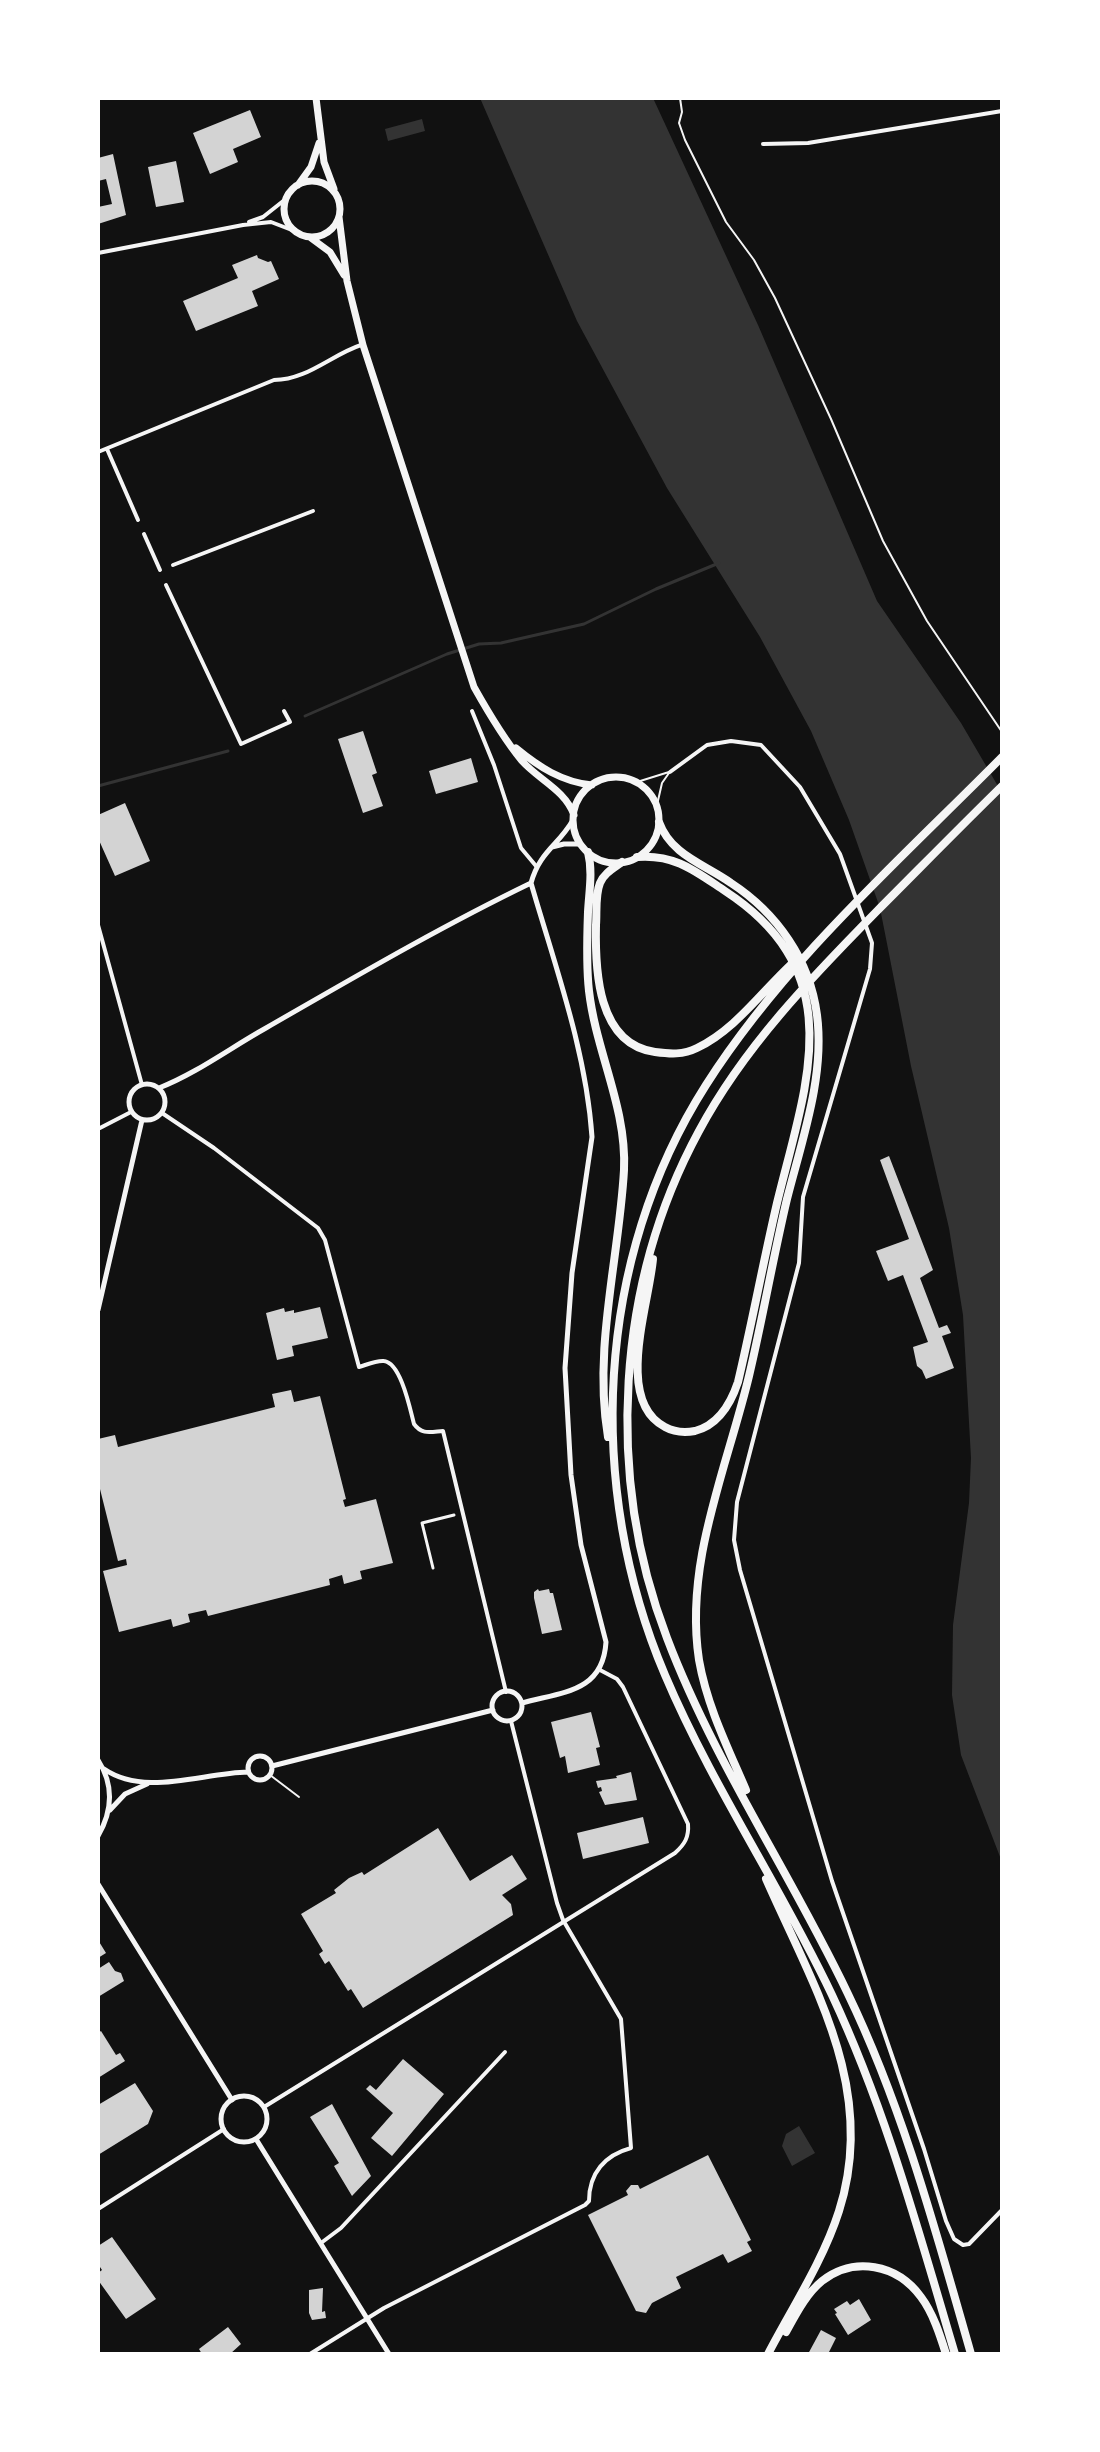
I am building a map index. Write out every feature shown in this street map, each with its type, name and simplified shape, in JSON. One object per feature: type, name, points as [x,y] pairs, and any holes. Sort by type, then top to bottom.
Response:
[{"type":"highway","points":[[622,862],[604,876],[597,893],[596,968],[604,1007],[629,1040],[648,1051],[674,1054],[694,1050],[716,1038],[776,983],[1002,757]]},
{"type":"highway","points":[[971,2354],[909,2147],[873,2051],[812,1920],[706,1727],[671,1649],[653,1598],[635,1521],[627,1403],[635,1321],[655,1237],[679,1172],[699,1131],[743,1061],[784,1009],[1002,786]]},
{"type":"highway","points":[[659,822],[670,844],[746,893],[782,929],[805,969],[817,1016],[817,1066],[809,1110],[749,1375],[701,1560],[696,1607],[699,1658],[707,1695],[765,1835]]},
{"type":"highway","points":[[584,848],[591,880],[587,950],[589,995],[615,1095],[624,1148],[621,1206],[606,1319],[603,1406],[624,1544],[634,1587],[656,1654],[689,1727],[809,1948],[868,2079],[894,2150],[955,2354]]},
{"type":"highway","points":[[637,857],[663,856],[678,862],[749,908],[774,932],[799,973],[810,1017],[809,1064],[803,1101],[738,1382],[733,1397],[714,1420],[687,1433],[660,1425],[649,1416],[638,1394],[637,1371],[655,1237]]},
{"type":"highway","points":[[614,1471],[612,1415],[621,1309],[634,1252],[652,1195],[676,1139],[704,1087],[776,983]]},
{"type":"highway","points":[[743,1827],[830,2021],[842,2063],[850,2122],[848,2169],[838,2213],[771,2354]]},
{"type":"highway","points":[[771,2354],[800,2307],[821,2282],[839,2270],[861,2265],[880,2267],[901,2276],[919,2294],[946,2354]]},
{"type":"main road","points":[[316,98],[325,169],[340,210],[347,281],[363,345],[464,660],[481,701],[531,770],[566,799],[584,848],[604,861],[622,862],[637,857],[650,846],[659,822],[657,805],[645,788],[637,782],[614,777],[592,785],[579,798],[574,818]]},
{"type":"main road","points":[[320,133],[315,158],[287,198],[287,221],[297,232],[330,252],[347,281]]},
{"type":"main road","points":[[298,185],[323,183],[336,195]]},
{"type":"main road","points":[[309,237],[331,230],[339,217]]},
{"type":"main road","points":[[509,741],[563,779],[592,785]]},
{"type":"street","points":[[763,144],[808,143],[1002,111]]},
{"type":"street","points":[[243,225],[263,217],[287,198]]},
{"type":"street","points":[[98,253],[271,222],[297,232]]},
{"type":"street","points":[[98,452],[274,380],[288,380],[318,368],[341,353],[363,345]]},
{"type":"street","points":[[107,449],[138,520]]},
{"type":"street","points":[[173,565],[313,511]]},
{"type":"street","points":[[144,534],[160,570]]},
{"type":"street","points":[[166,585],[241,744],[290,722],[284,711]]},
{"type":"street","points":[[472,711],[498,774],[521,848],[536,866]]},
{"type":"street","points":[[670,772],[707,745],[731,741],[761,745],[800,787],[840,854],[872,943],[870,969],[803,1197],[799,1263],[737,1502],[734,1540],[740,1570],[832,1881],[954,2239],[963,2245],[969,2244],[1002,2210]]},
{"type":"street","points":[[522,1703],[590,1682],[605,1659],[606,1642],[581,1545],[571,1475],[565,1368],[572,1273],[592,1128],[583,1069],[531,883],[536,866],[574,818]]},
{"type":"street","points":[[551,847],[564,844],[584,848]]},
{"type":"street","points":[[159,1088],[177,1081],[262,1029],[475,910],[531,883]]},
{"type":"street","points":[[98,925],[142,1085]]},
{"type":"street","points":[[151,1084],[159,1088],[165,1103],[162,1113],[153,1119],[142,1120],[131,1112],[130,1096],[142,1085],[151,1084]]},
{"type":"street","points":[[98,1129],[131,1112]]},
{"type":"street","points":[[162,1113],[214,1148],[318,1228],[325,1240],[359,1367],[384,1361],[393,1365],[414,1424],[425,1433],[443,1431],[506,1692]]},
{"type":"street","points":[[98,1310],[142,1120]]},
{"type":"street","points":[[433,1568],[422,1523],[454,1515]]},
{"type":"street","points":[[264,2107],[675,1853],[683,1845],[689,1834],[688,1824],[623,1687],[617,1679],[600,1670]]},
{"type":"street","points":[[506,1692],[516,1694],[522,1703],[521,1712],[511,1721],[502,1720],[493,1710],[495,1698],[506,1692]]},
{"type":"street","points":[[272,1766],[493,1710]]},
{"type":"street","points":[[310,2354],[367,2318],[585,2205],[589,2201],[589,2189],[596,2170],[611,2154],[631,2148],[621,2019],[563,1920],[511,1721]]},
{"type":"street","points":[[104,1769],[124,1780],[151,1783],[248,1772],[257,1780],[264,1780],[270,1775],[272,1766],[266,1758],[256,1757],[248,1764],[248,1772]]},
{"type":"street","points":[[98,1760],[104,1769],[111,1797],[109,1812]]},
{"type":"street","points":[[98,1836],[109,1812],[125,1794],[151,1783]]},
{"type":"street","points":[[99,1884],[232,2100]]},
{"type":"street","points":[[321,2243],[341,2228],[505,2052]]},
{"type":"street","points":[[239,2097],[253,2098],[264,2107],[267,2121],[256,2139],[234,2140],[221,2123],[223,2109],[239,2097]]},
{"type":"street","points":[[98,2209],[224,2129]]},
{"type":"street","points":[[256,2139],[389,2354]]},
{"type":"lane","points":[[637,782],[670,772]]},
{"type":"lane","points":[[657,805],[662,783],[670,772]]},
{"type":"lane","points":[[270,1775],[299,1797]]},
{"type":"path","points":[[680,98],[682,112],[679,123],[685,140],[726,222],[754,260],[775,298],[883,541],[927,621],[1002,732]]},
{"type":"shaded area","points":[[480,98],[653,98],[758,325],[877,601],[961,723],[1002,793],[1002,1862],[961,1755],[952,1695],[953,1625],[969,1503],[971,1458],[963,1315],[949,1228],[911,1066],[880,908],[849,820],[811,731],[760,637],[667,488],[577,321]]},
{"type":"shaded area","points":[[422,119],[425,131],[388,141],[385,129]]},
{"type":"shaded area","points":[[799,2126],[815,2153],[792,2166],[782,2146],[786,2134]]},
{"type":"building","points":[[250,110],[261,137],[233,149],[238,162],[210,174],[193,133]]},
{"type":"building","points":[[113,154],[126,215],[98,224],[98,207],[112,204],[106,179],[98,181],[98,158]]},
{"type":"building","points":[[176,161],[184,202],[156,207],[148,167]]},
{"type":"building","points":[[257,255],[271,261],[279,279],[252,291],[258,306],[196,331],[183,301],[238,278],[232,265]]},
{"type":"building","points":[[363,731],[377,773],[372,775],[383,806],[363,813],[338,739]]},
{"type":"building","points":[[471,758],[478,782],[436,794],[429,771]]},
{"type":"building","points":[[125,803],[150,861],[115,876],[98,838],[98,815]]},
{"type":"building","points":[[889,1156],[933,1270],[920,1278],[939,1328],[947,1325],[951,1333],[942,1336],[954,1368],[926,1379],[917,1366],[913,1347],[928,1342],[903,1275],[888,1281],[876,1251],[909,1239],[880,1160]]},
{"type":"building","points":[[320,1307],[328,1338],[292,1346],[294,1356],[277,1360],[266,1313],[284,1308],[285,1312],[294,1310],[294,1313]]},
{"type":"building","points":[[291,1390],[294,1402],[320,1396],[346,1499],[343,1500],[345,1507],[376,1499],[393,1563],[360,1571],[362,1579],[344,1584],[342,1575],[329,1579],[330,1585],[208,1616],[206,1610],[188,1614],[190,1622],[173,1627],[171,1619],[119,1632],[103,1571],[127,1565],[126,1559],[118,1561],[98,1481],[98,1439],[115,1435],[118,1447],[275,1407],[272,1394]]},
{"type":"building","points":[[549,1589],[553,1593],[562,1630],[542,1634],[534,1598],[534,1592]]},
{"type":"building","points":[[591,1712],[600,1747],[596,1748],[600,1765],[568,1773],[565,1756],[560,1758],[551,1722]]},
{"type":"building","points":[[631,1772],[637,1800],[605,1805],[599,1792],[602,1791],[601,1787],[598,1788],[596,1781]]},
{"type":"building","points":[[643,1817],[649,1843],[583,1859],[577,1833]]},
{"type":"building","points":[[438,1828],[470,1881],[512,1855],[527,1879],[502,1895],[511,1904],[513,1915],[363,2008],[329,1961],[325,1964],[319,1954],[323,1951],[301,1914],[336,1893],[334,1890],[349,1878],[362,1872],[364,1875]]},
{"type":"building","points":[[98,1940],[106,1953],[98,1958]]},
{"type":"building","points":[[109,1962],[115,1971],[121,1973],[124,1981],[98,1997],[98,1969]]},
{"type":"building","points":[[101,2031],[116,2055],[120,2053],[125,2061],[98,2078],[98,2033]]},
{"type":"building","points":[[403,2059],[444,2094],[392,2156],[371,2138],[393,2113],[366,2089],[370,2085],[376,2090]]},
{"type":"building","points":[[135,2083],[153,2111],[148,2124],[98,2155],[98,2105]]},
{"type":"building","points":[[332,2104],[371,2176],[352,2196],[334,2166],[339,2163],[310,2117]]},
{"type":"building","points":[[708,2155],[751,2240],[747,2242],[752,2251],[728,2263],[723,2254],[676,2277],[681,2288],[652,2303],[646,2313],[636,2311],[588,2215],[628,2195],[626,2191],[631,2185],[638,2185],[640,2189]]},
{"type":"building","points":[[112,2237],[156,2299],[126,2319],[98,2280],[98,2273],[102,2270],[98,2264],[98,2246]]},
{"type":"building","points":[[323,2288],[322,2312],[325,2311],[326,2318],[312,2320],[309,2290]]},
{"type":"building","points":[[859,2299],[871,2320],[848,2335],[834,2309],[847,2301],[850,2305]]},
{"type":"building","points":[[228,2327],[241,2344],[230,2354],[202,2354],[199,2349]]},
{"type":"building","points":[[821,2330],[836,2338],[828,2354],[808,2354]]},
{"type":"waterway","points":[[305,716],[447,654],[479,644],[501,643],[584,624],[719,563]]},
{"type":"waterway","points":[[98,786],[228,751]]}]
